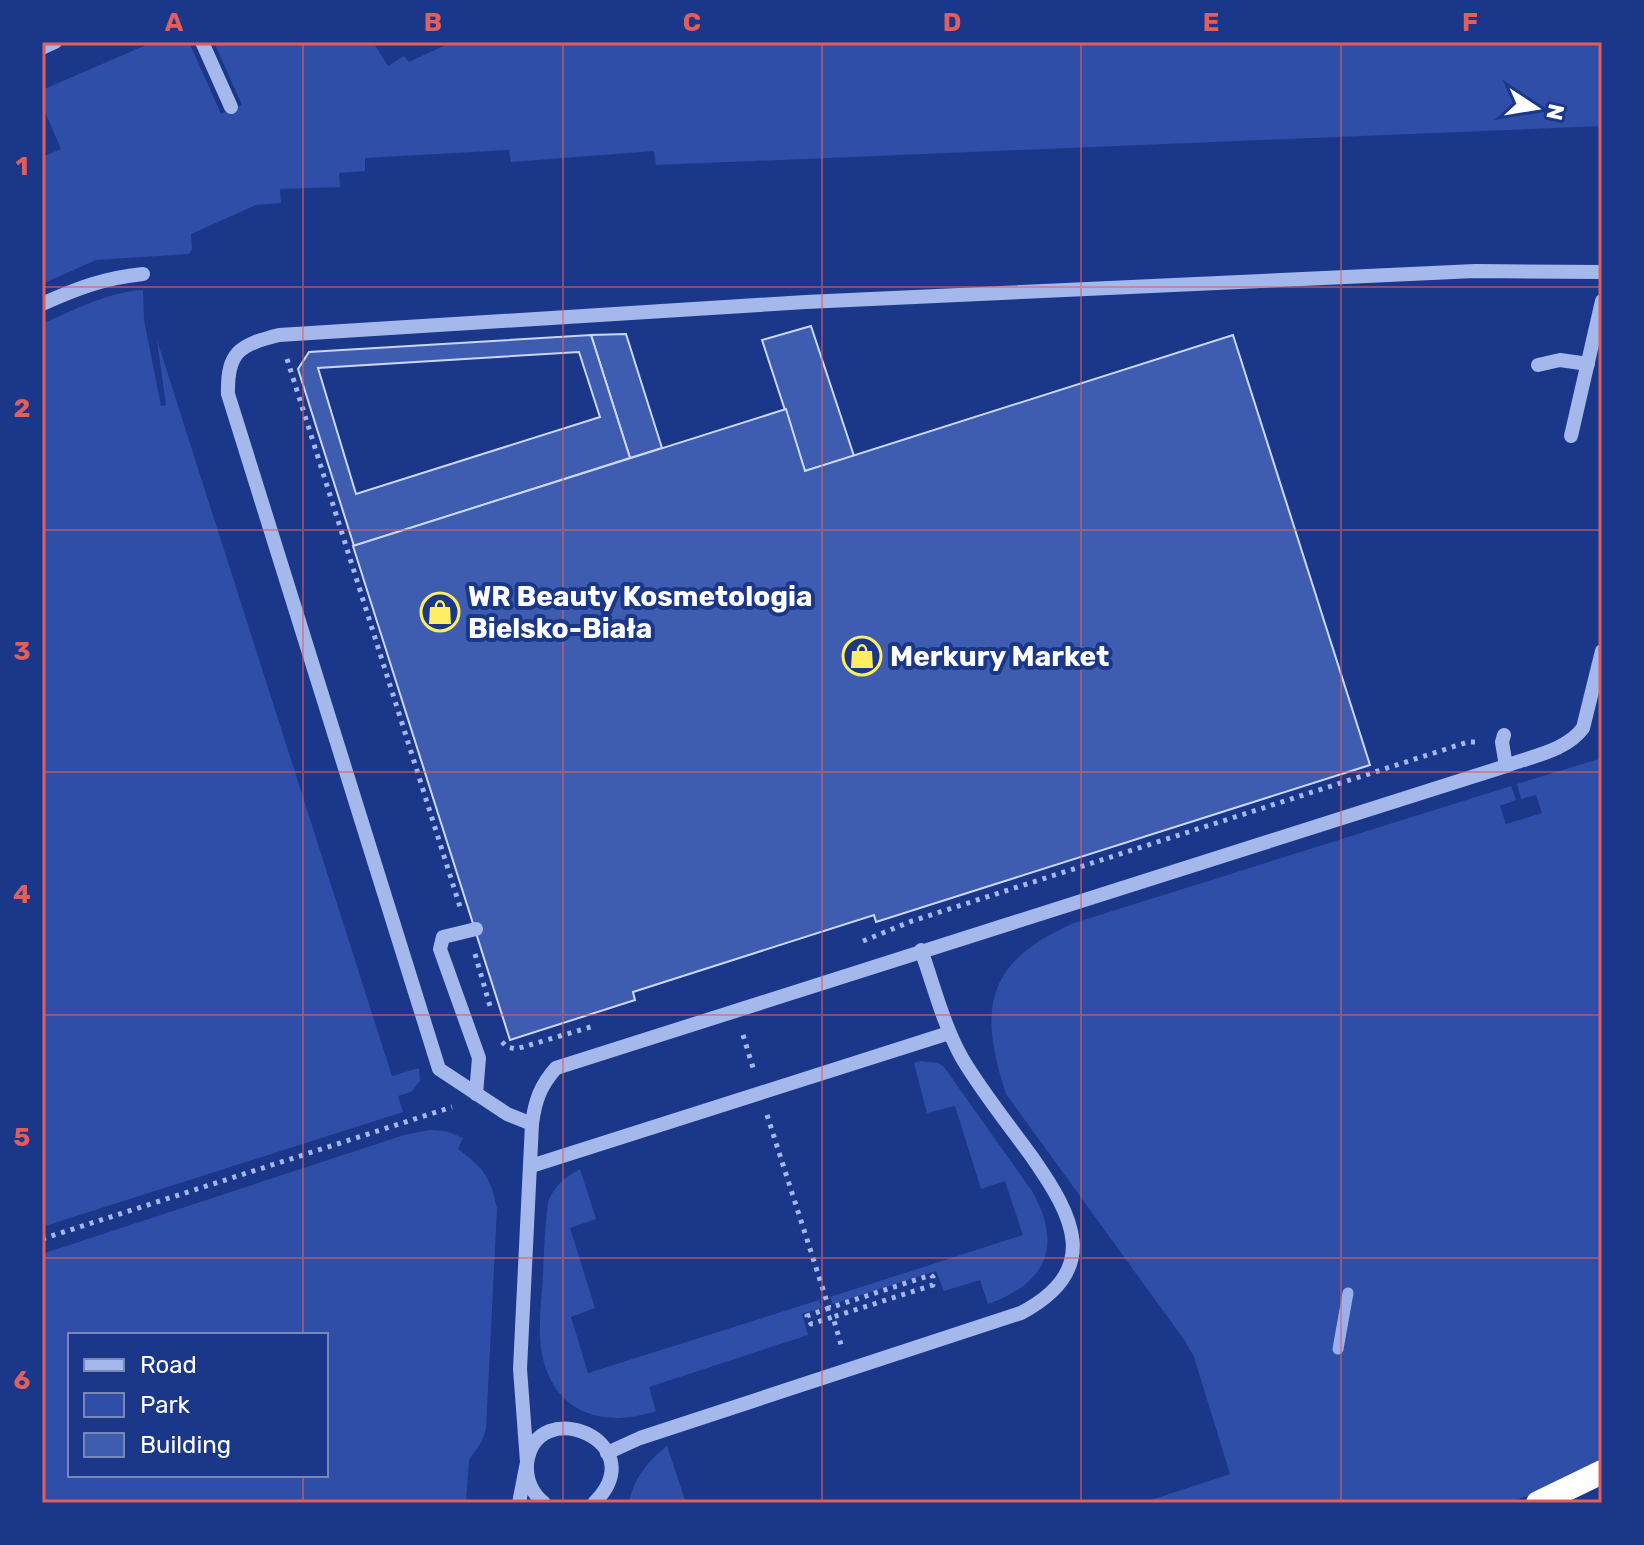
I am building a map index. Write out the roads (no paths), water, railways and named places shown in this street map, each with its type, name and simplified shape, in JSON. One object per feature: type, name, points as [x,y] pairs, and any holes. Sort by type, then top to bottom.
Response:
[{"type":"highway","points":[[1538,1503],[1602,1472]]},
{"type":"street","points":[[42,48],[55,42]]},
{"type":"street","points":[[202,42],[231,107]]},
{"type":"street","points":[[532,1124],[507,1114],[439,1069],[228,394],[228,370],[236,355],[249,343],[279,335],[822,301],[1475,271],[1602,272]]},
{"type":"street","points":[[42,304],[88,283],[143,274]]},
{"type":"street","points":[[1571,436],[1602,301]]},
{"type":"street","points":[[1538,365],[1560,360],[1588,364]]},
{"type":"street","points":[[544,1503],[532,1490],[527,1476],[520,1369],[534,1101],[543,1082],[556,1068],[1561,746],[1575,738],[1583,728],[1602,651]]},
{"type":"street","points":[[1503,738],[1506,766]]},
{"type":"street","points":[[472,930],[443,937],[440,949],[479,1058],[476,1094]]},
{"type":"street","points":[[607,1453],[640,1438],[1021,1313],[1053,1291],[1070,1266],[1073,1232],[1060,1200],[964,1060],[949,1033],[921,950]]},
{"type":"street","points":[[531,1166],[949,1033]]},
{"type":"street","points":[[519,1503],[532,1449],[551,1431],[564,1428],[577,1428],[589,1433],[600,1441],[607,1453],[611,1474],[608,1485],[594,1503]]},
{"type":"waterway","points":[[1338,1349],[1348,1293]]},
{"type":"place","name":"WR Beauty Kosmetologia Bielsko-Biała","points":[[440,612]]},
{"type":"place","name":"Merkury Market","points":[[862,656]]}]
